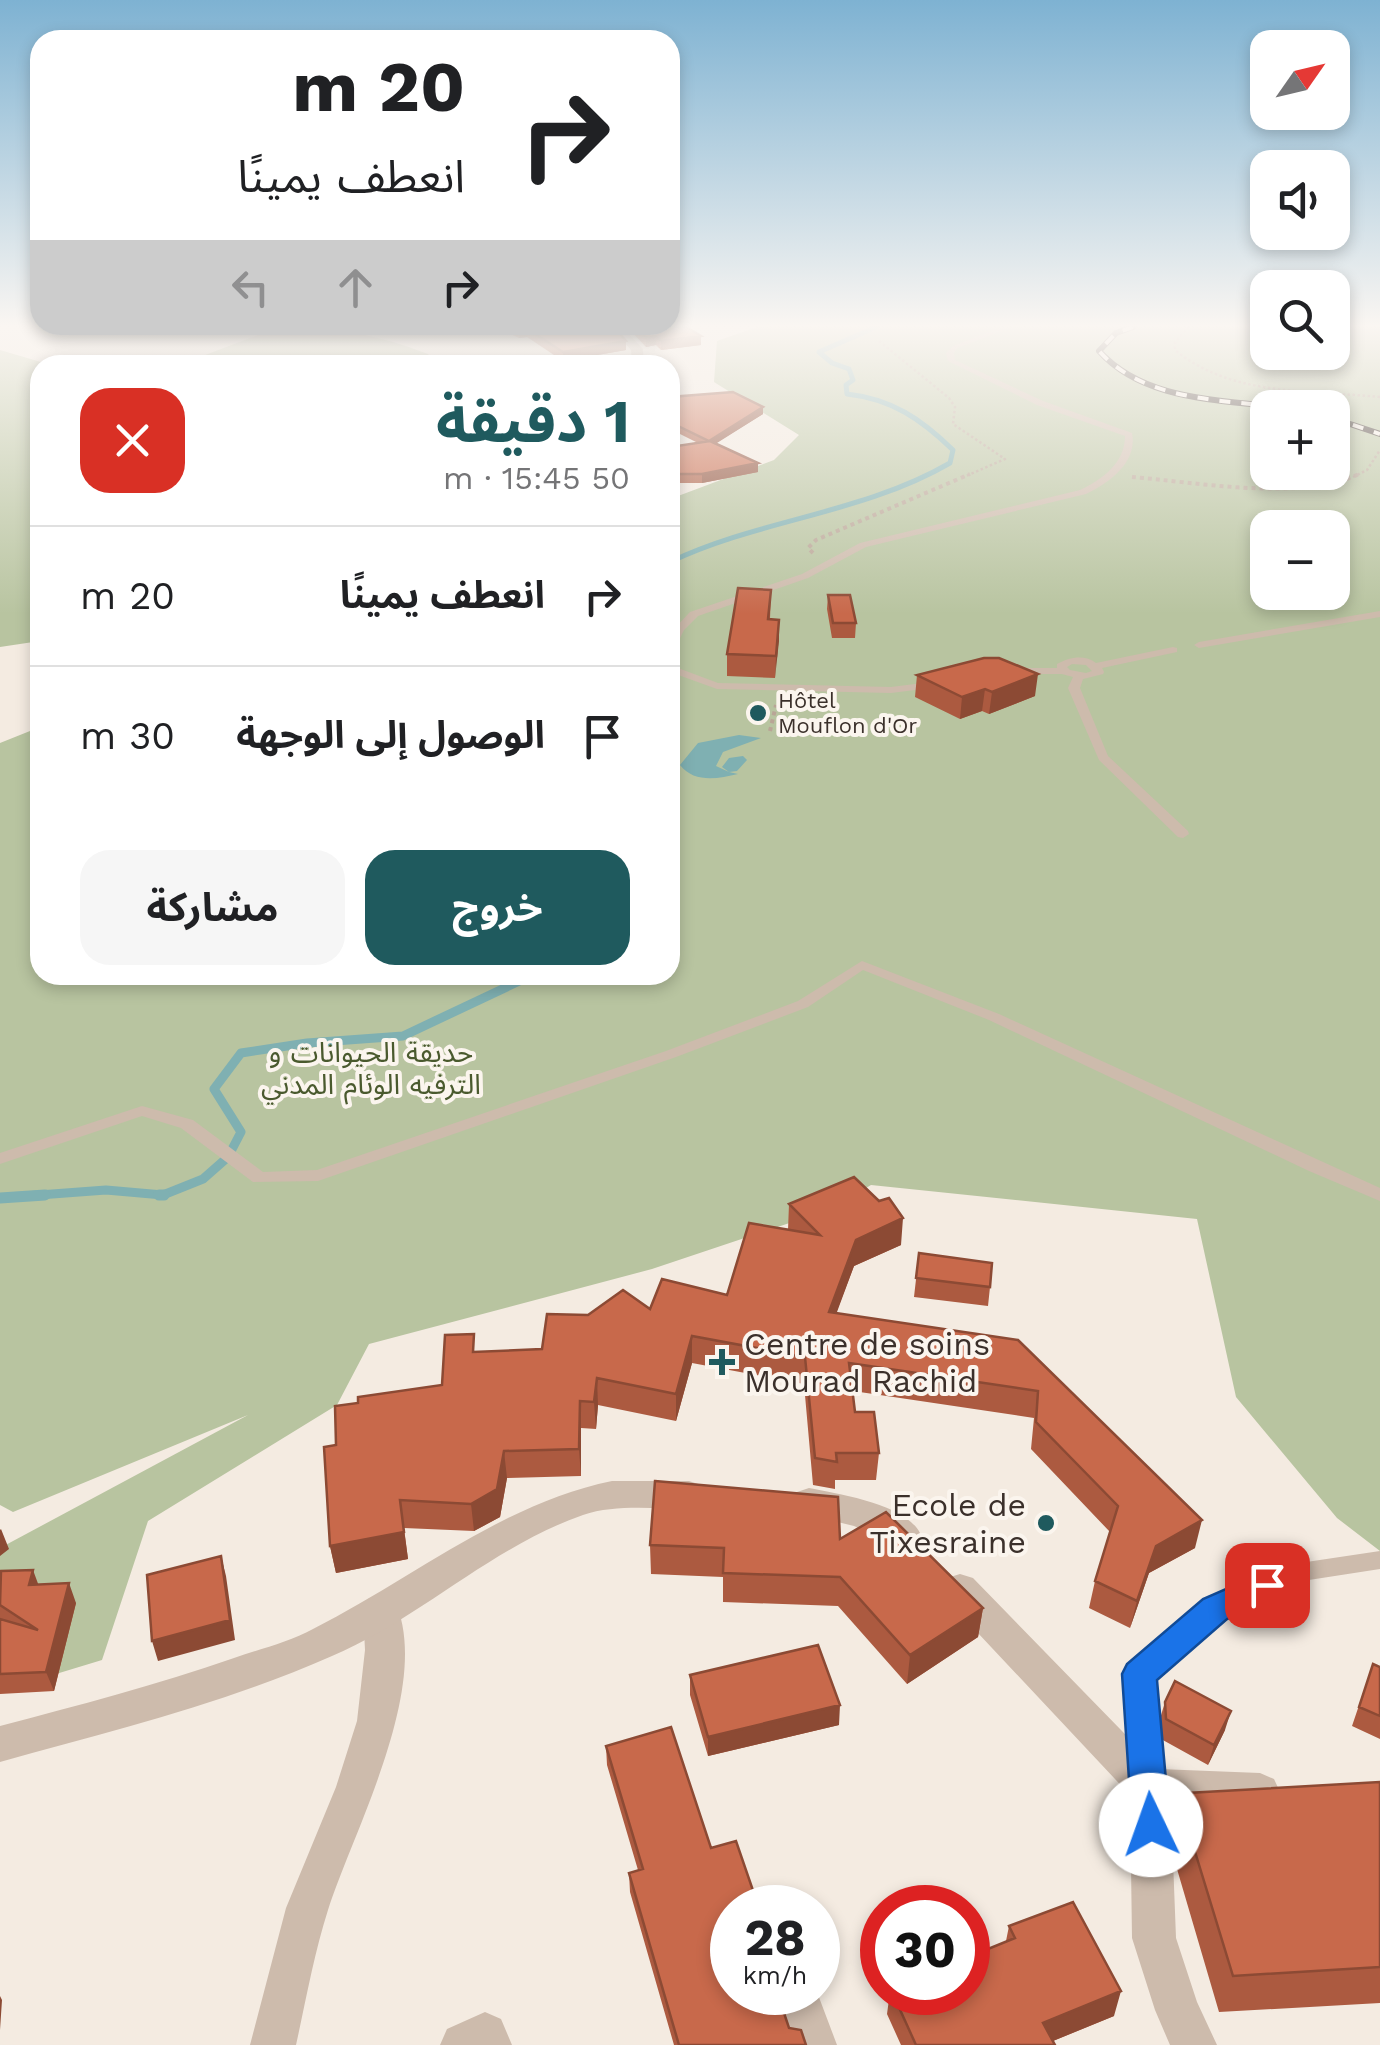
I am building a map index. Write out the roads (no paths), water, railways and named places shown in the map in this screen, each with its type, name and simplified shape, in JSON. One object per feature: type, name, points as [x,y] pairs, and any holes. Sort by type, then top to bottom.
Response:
[{"type":"street","points":[[0,1744],[166,1699],[321,1644],[504,1534],[578,1502],[612,1495],[719,1496]]},
{"type":"street","points":[[774,1500],[810,1502],[862,1513],[896,1527],[1039,1668],[1150,1788],[1154,1938],[1177,2010],[1194,2045]]},
{"type":"street","points":[[273,2045],[312,1893],[372,1750],[387,1652],[381,1610]]},
{"type":"street","points":[[1150,1788],[1303,1794]]},
{"type":"street","points":[[803,2015],[814,2045]]},
{"type":"street","points":[[463,2045],[485,2035],[488,2045]]},
{"type":"lane","points":[[680,628],[694,614],[806,576],[877,541],[1083,492],[1109,476],[1127,450],[1129,435],[1094,422]]},
{"type":"lane","points":[[1199,645],[1380,614]]},
{"type":"lane","points":[[1064,671],[1061,666],[1070,660],[1098,666],[1173,650]]},
{"type":"lane","points":[[1000,672],[1064,671],[1079,676],[1096,674],[1098,666]]},
{"type":"lane","points":[[680,672],[718,686],[780,688],[914,690],[946,680]]},
{"type":"lane","points":[[1079,676],[1074,688],[1103,757],[1182,834]]},
{"type":"lane","points":[[0,1159],[142,1111],[187,1124],[260,1178],[318,1175],[803,1004],[862,965],[1078,1052],[1286,1156],[1380,1196]]},
{"type":"lane","points":[[1150,1788],[1139,1674],[1215,1609],[1293,1573],[1380,1560]]},
{"type":"water","points":[[739,735],[761,738],[723,752],[716,766],[738,774],[699,777],[680,765],[698,743]]},
{"type":"water","points":[[743,756],[747,760],[737,771],[729,772],[722,767],[729,758]]},
{"type":"waterway","points":[[680,558],[882,494],[950,463],[953,450],[920,422]]},
{"type":"waterway","points":[[163,1195],[203,1179],[228,1157],[241,1132],[214,1089],[241,1053],[307,1043],[403,1036],[511,985]]},
{"type":"waterway","points":[[12,1197],[106,1190],[163,1195]]},
{"type":"waterway","points":[[0,1198],[45,1195]]},
{"type":"railway","points":[[1350,424],[1380,434]]},
{"type":"place","name":"Hôtel Mouflon d'Or","points":[[758,713]]},
{"type":"place","name":"Centre de soins Mourad Rachid","points":[[722,1362]]},
{"type":"place","name":"Ecole de Tixesraine","points":[[1046,1523]]},
{"type":"park label","name":"حديقة الحيوانات و الترفيه الوئام المدني","points":[[371,1068]]}]
